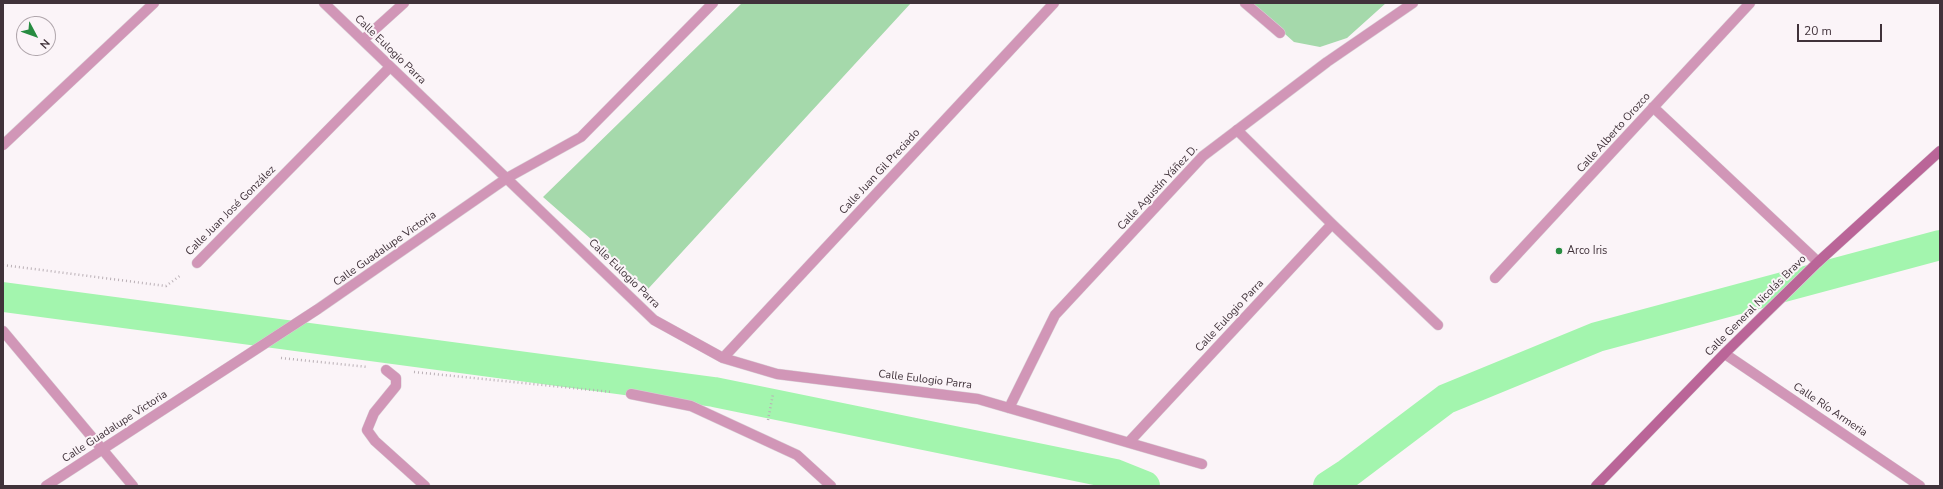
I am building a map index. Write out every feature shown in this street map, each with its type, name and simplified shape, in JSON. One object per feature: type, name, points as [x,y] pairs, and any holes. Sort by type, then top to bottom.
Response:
[{"type":"street","points":[[3,145],[154,3]]},
{"type":"street","name":"Calle Eulogio Parra","points":[[324,3],[654,320],[723,358],[777,374],[978,399],[1202,464]]},
{"type":"street","points":[[363,40],[404,3]]},
{"type":"street","name":"Calle Guadalupe Victoria","points":[[46,486],[318,309],[507,178],[581,137],[713,3]]},
{"type":"street","name":"Calle Juan Gil Preciado","points":[[723,358],[1054,3]]},
{"type":"street","points":[[1245,3],[1280,33]]},
{"type":"street","name":"Calle Agustín Yáñez D.","points":[[1009,408],[1055,315],[1203,156],[1327,62],[1413,3]]},
{"type":"street","name":"Calle Alberto Orozco","points":[[1495,278],[1750,3]]},
{"type":"street","name":"Calle Juan José González","points":[[197,263],[390,67]]},
{"type":"street","points":[[1653,107],[1817,263]]},
{"type":"street","points":[[1237,130],[1332,224],[1438,325]]},
{"type":"street","name":"Calle General Nicolás Bravo","points":[[1596,486],[1726,353],[1817,263],[1940,151]]},
{"type":"street","name":"Calle Eulogio Parra","points":[[1129,442],[1332,224]]},
{"type":"street","points":[[3,331],[133,486]]},
{"type":"street","points":[[3,340],[14,345]]},
{"type":"street","name":"Calle Río Armeria","points":[[1726,353],[1920,486]]},
{"type":"street","points":[[386,370],[396,378],[396,386],[374,413],[367,430],[375,441],[425,486]]},
{"type":"street","points":[[631,394],[691,406],[797,455],[831,486]]},
{"type":"path","name":"Calle Juan José González","points":[[3,265],[166,286],[197,263]]},
{"type":"path","points":[[248,354],[386,370],[631,394]]},
{"type":"path","points":[[767,427],[772,395]]},
{"type":"green space","points":[[742,3],[911,3],[648,289],[543,197]]},
{"type":"green space","points":[[1250,3],[1386,3],[1347,38],[1320,47],[1294,42]]},
{"type":"waterway","points":[[1328,486],[1348,473],[1446,399],[1597,337],[1940,245]]},
{"type":"waterway","points":[[3,297],[714,392],[1115,474],[1145,486]]},
{"type":"place","name":"Arco Iris","points":[[1559,251]]}]
